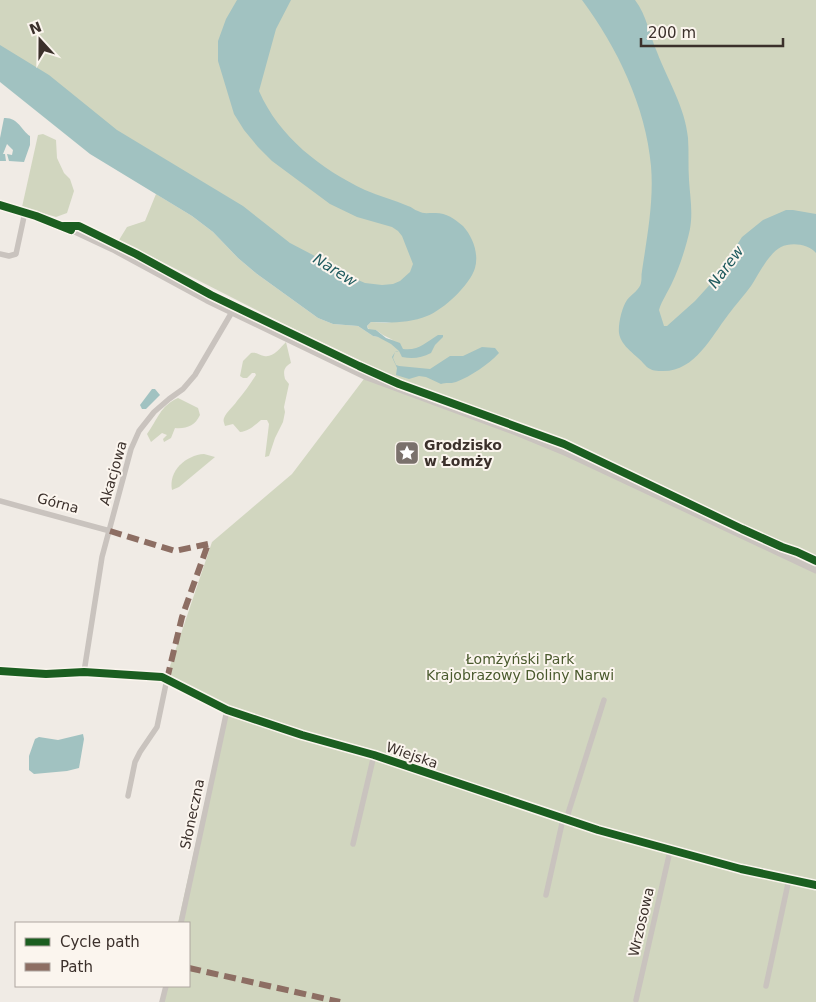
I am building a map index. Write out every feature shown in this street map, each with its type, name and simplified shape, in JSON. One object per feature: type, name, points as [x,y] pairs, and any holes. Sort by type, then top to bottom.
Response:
[{"type":"street","points":[[0,204],[64,226],[232,312],[367,377],[516,432],[566,453],[816,570]]},
{"type":"street","points":[[0,254],[9,256],[16,254],[25,212]]},
{"type":"street","name":"Akacjowa","points":[[84,672],[102,557],[131,449],[139,431],[161,406],[189,383],[232,312]]},
{"type":"street","name":"Górna","points":[[0,501],[110,531]]},
{"type":"street","name":"Wiejska","points":[[0,671],[46,674],[84,672],[152,676],[167,679],[227,710],[302,735],[374,755],[618,837],[740,869],[816,885]]},
{"type":"street","points":[[128,796],[135,762],[157,727],[167,679]]},
{"type":"street","points":[[546,895],[565,819],[604,700]]},
{"type":"street","name":"Słoneczna","points":[[180,922],[227,710]]},
{"type":"street","points":[[353,844],[374,755]]},
{"type":"street","name":"Wrzosowa","points":[[636,1000],[670,851]]},
{"type":"street","points":[[766,986],[789,879]]},
{"type":"street","points":[[162,1002],[166,987]]},
{"type":"green space","name":"Łomżyński Park Krajobrazowy Doliny Narwi","points":[[0,0],[816,0],[816,1002],[160,1002],[164,987],[190,987],[190,922],[178,922],[226,707],[166,678],[212,542],[292,474],[373,367],[119,240],[127,227],[145,221],[156,194],[192,216],[213,232],[238,258],[257,274],[318,318],[333,324],[358,326],[373,336],[393,340],[376,330],[369,330],[367,326],[371,322],[386,323],[409,319],[0,69]]},
{"type":"green space","points":[[43,134],[56,140],[57,158],[64,173],[70,179],[74,191],[67,213],[56,217],[22,207],[38,135]]},
{"type":"green space","points":[[286,342],[291,363],[284,371],[285,379],[289,384],[284,407],[285,412],[283,422],[269,456],[265,457],[269,424],[267,420],[261,420],[249,429],[240,432],[233,424],[225,426],[224,419],[256,375],[252,373],[247,378],[240,376],[243,361],[251,353],[270,356]]},
{"type":"green space","points":[[178,398],[198,408],[200,415],[198,419],[190,426],[175,428],[171,438],[164,442],[163,439],[167,435],[162,433],[151,442],[147,434],[163,409]]},
{"type":"green space","points":[[204,454],[215,457],[179,487],[172,490],[173,476],[180,465],[191,457]]},
{"type":"water","name":"Narew","points":[[237,0],[291,0],[276,29],[259,91],[267,108],[290,137],[317,162],[349,182],[422,213],[441,213],[449,216],[463,226],[470,235],[476,251],[475,268],[468,282],[448,303],[427,316],[414,320],[371,322],[367,326],[368,329],[376,330],[386,338],[400,343],[403,349],[414,349],[438,335],[443,335],[431,353],[417,358],[402,357],[399,351],[391,344],[373,336],[358,326],[333,324],[318,318],[257,274],[238,258],[213,232],[192,216],[90,154],[0,82],[0,45],[49,75],[117,130],[243,206],[290,243],[339,272],[365,283],[382,285],[400,281],[410,272],[413,264],[402,236],[398,231],[392,227],[357,217],[330,204],[272,161],[244,130],[234,114],[218,61],[218,41],[226,19]]},
{"type":"water","name":"Narew","points":[[582,0],[635,0],[645,19],[680,105],[686,127],[691,223],[680,263],[659,310],[664,326],[667,326],[695,301],[715,279],[742,237],[763,220],[786,210],[816,214],[816,253],[809,248],[795,244],[785,245],[776,250],[708,343],[692,360],[673,370],[657,371],[648,368],[626,347],[620,338],[620,320],[624,307],[641,282],[651,206],[651,166],[643,122],[628,78],[607,37]]},
{"type":"water","points":[[4,118],[9,118],[16,122],[30,136],[30,145],[24,162],[9,161],[7,154],[12,155],[13,150],[7,144],[3,154],[5,154],[6,161],[0,161],[0,138]]},
{"type":"water","points":[[482,347],[495,348],[499,353],[485,366],[468,377],[456,382],[441,384],[426,377],[419,376],[409,379],[396,375],[397,368],[392,357],[395,352],[393,358],[396,365],[430,369],[450,356],[463,356]]},
{"type":"water","points":[[152,389],[155,389],[160,395],[146,409],[142,409],[140,405]]},
{"type":"water","points":[[83,734],[84,739],[79,768],[34,774],[29,770],[29,756],[35,739],[39,737],[58,740]]},
{"type":"marked path","points":[[110,531],[175,551],[208,544]]},
{"type":"marked path","points":[[167,679],[182,617],[208,544]]},
{"type":"marked path","points":[[190,968],[340,1002]]},
{"type":"cycle path","points":[[0,205],[36,216],[71,230]]},
{"type":"cycle path","points":[[64,226],[79,226],[136,254],[211,295],[399,384],[564,444],[742,529],[816,561]]},
{"type":"cycle path","points":[[0,671],[46,674],[84,672],[162,677],[227,710],[302,735],[374,755],[598,830],[741,869],[816,885]]},
{"type":"place","name":"Grodzisko w Łomży","points":[[407,453]]}]
